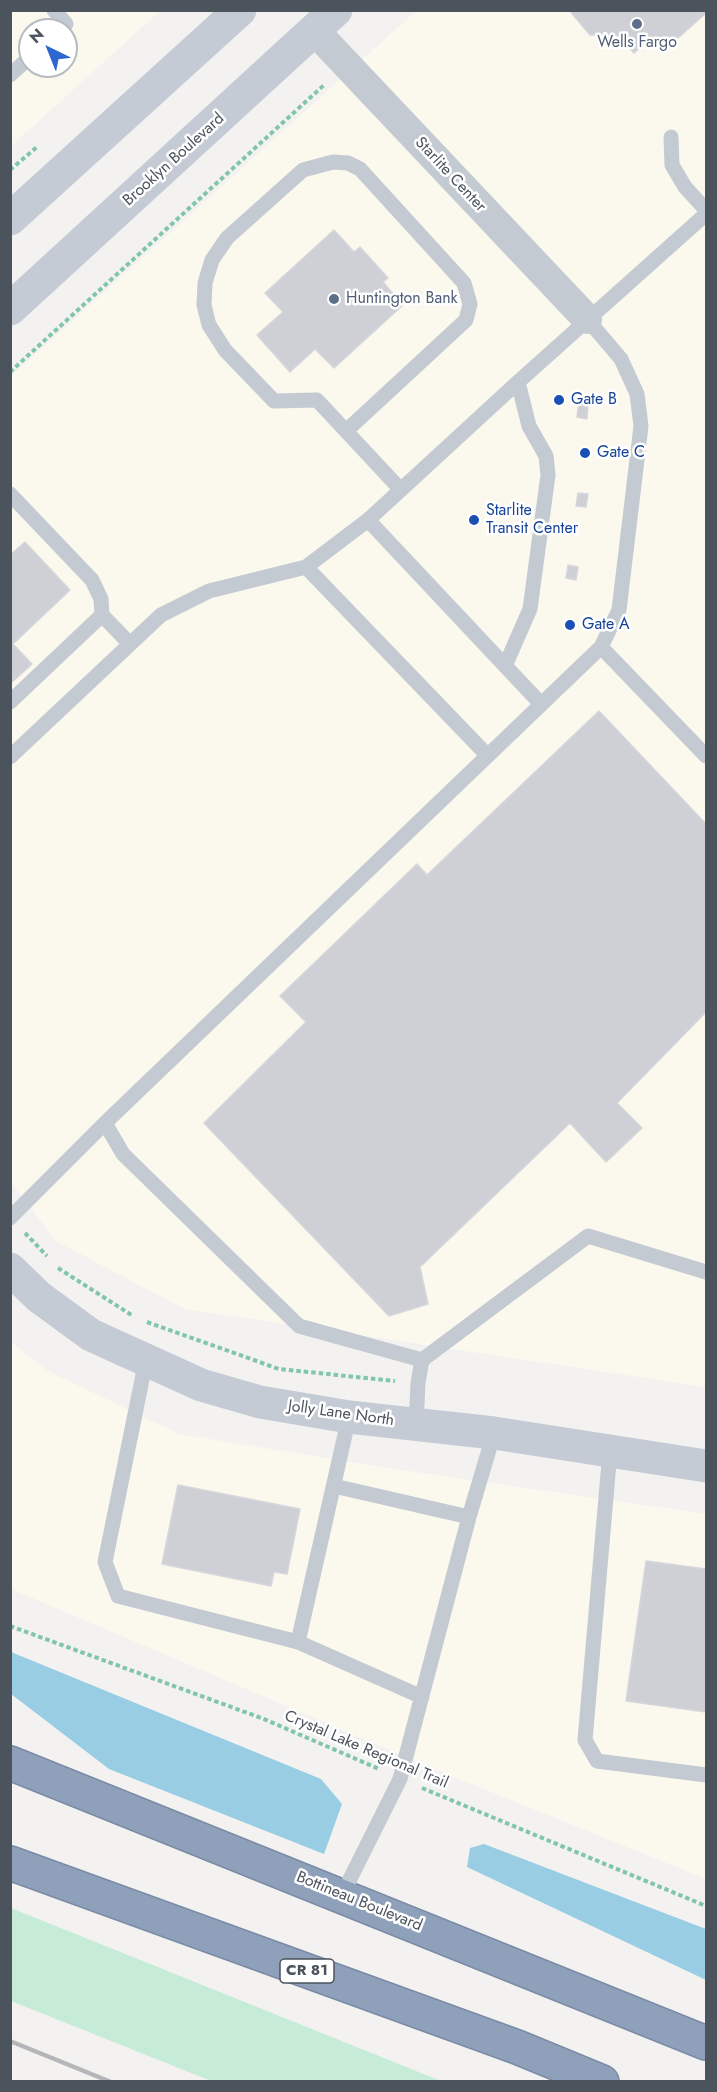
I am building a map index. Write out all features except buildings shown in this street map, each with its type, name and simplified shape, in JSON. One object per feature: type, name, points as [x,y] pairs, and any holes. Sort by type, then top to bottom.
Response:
[{"type":"highway","name":"Bottineau Boulevard","points":[[10,1763],[706,2043]]},
{"type":"highway","name":"CR 81","points":[[10,1863],[517,2047],[602,2082]]},
{"type":"street","points":[[10,219],[240,10]]},
{"type":"street","name":"Starlite Center","points":[[315,17],[346,65],[587,319]]},
{"type":"street","name":"Brooklyn Boulevard","points":[[10,309],[315,17]]},
{"type":"street","name":"Jolly Lane North","points":[[10,1269],[39,1296],[91,1335],[201,1385],[221,1391],[260,1402],[349,1417],[494,1433],[706,1466]]},
{"type":"lane","points":[[10,757],[161,615],[209,591],[306,567],[369,520],[706,212],[685,187],[672,165],[670,137]]},
{"type":"lane","points":[[346,431],[466,320],[470,304],[464,284],[360,169],[348,163],[333,162],[303,170],[227,238],[212,260],[205,283],[204,305],[209,325],[225,350],[274,401],[317,400],[400,490]]},
{"type":"lane","points":[[11,1218],[105,1123],[602,647],[619,610],[641,426],[636,394],[621,359],[587,319]]},
{"type":"lane","points":[[505,666],[530,609],[548,475],[546,456],[529,426],[518,382]]},
{"type":"lane","points":[[10,494],[92,580],[101,599],[102,615],[130,644]]},
{"type":"lane","points":[[369,520],[542,704]]},
{"type":"lane","points":[[306,567],[487,755]]},
{"type":"lane","points":[[10,702],[102,615]]},
{"type":"lane","points":[[602,647],[706,756]]},
{"type":"lane","points":[[105,1123],[123,1154],[299,1326],[422,1360]]},
{"type":"lane","points":[[416,1425],[418,1383],[422,1360],[588,1236],[706,1272]]},
{"type":"lane","points":[[146,1360],[105,1562],[118,1596],[298,1642],[422,1697]]},
{"type":"lane","points":[[298,1642],[349,1417]]},
{"type":"lane","points":[[342,1895],[400,1779],[469,1517],[494,1433]]},
{"type":"lane","points":[[610,1451],[585,1740],[597,1761],[706,1775]]},
{"type":"lane","points":[[334,1486],[469,1517]]},
{"type":"path","points":[[10,372],[346,65]]},
{"type":"path","points":[[11,1218],[50,1259]]},
{"type":"path","points":[[57,1267],[138,1319],[279,1369],[418,1383]]},
{"type":"path","name":"Crystal Lake Regional Trail","points":[[10,1626],[264,1719],[400,1779],[706,1906]]},
{"type":"shaded area","points":[[11,11],[160,11],[11,146]]},
{"type":"shaded area","points":[[416,11],[706,11],[706,1387],[185,1309],[56,1241],[11,1182],[10,377]]},
{"type":"shaded area","points":[[10,1341],[46,1370],[179,1434],[374,1466],[706,1514],[706,1879],[432,1768],[11,1589]]},
{"type":"green space","points":[[11,1908],[441,2081],[211,2081],[11,2001]]},
{"type":"water","points":[[11,1652],[321,1779],[342,1804],[324,1854],[109,1769],[11,1694]]},
{"type":"water","points":[[484,1844],[706,1929],[706,1980],[467,1867],[470,1848]]},
{"type":"railway","points":[[10,2041],[111,2082]]},
{"type":"place","name":"Wells Fargo","points":[[637,24]]},
{"type":"place","name":"Huntington Bank","points":[[334,299]]},
{"type":"place","name":"Gate B","points":[[559,400]]},
{"type":"place","name":"Gate C","points":[[585,453]]},
{"type":"place","name":"Starlite Transit Center","points":[[474,520]]},
{"type":"place","name":"Gate A","points":[[570,625]]}]
